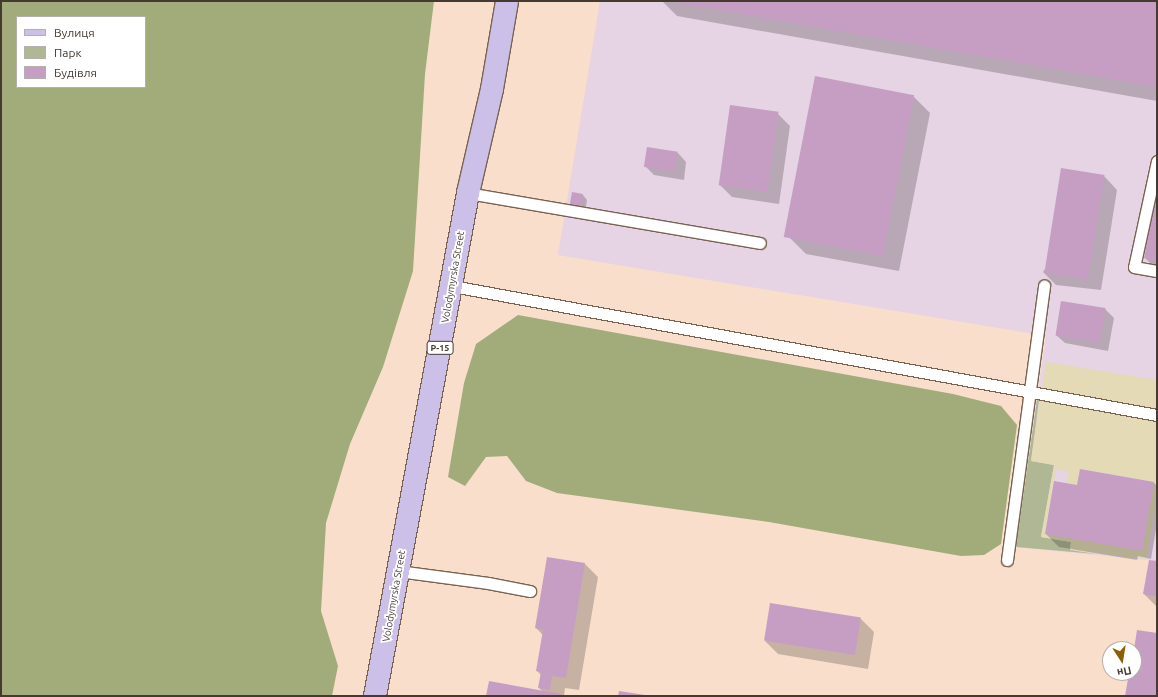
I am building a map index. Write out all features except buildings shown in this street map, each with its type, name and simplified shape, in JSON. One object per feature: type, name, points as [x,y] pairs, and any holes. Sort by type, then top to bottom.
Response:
[{"type":"main road","name":"Volodymyrska Street","points":[[375,696],[468,193],[492,89],[507,1]]},
{"type":"lane","points":[[1157,161],[1134,266],[1157,271]]},
{"type":"lane","points":[[468,193],[760,243]]},
{"type":"lane","points":[[1007,560],[1044,285]]},
{"type":"lane","points":[[452,286],[1030,393],[1157,415]]},
{"type":"lane","points":[[398,571],[488,583],[530,591]]},
{"type":"shaded area","points":[[600,1],[1157,1],[1157,561],[1016,547],[1046,336],[558,255]]},
{"type":"green space","points":[[1,1],[434,1],[425,74],[413,271],[383,367],[350,444],[326,523],[321,611],[338,666],[332,696],[1,696]]},
{"type":"green space","points":[[518,315],[953,394],[1001,406],[1017,425],[1001,544],[984,555],[961,556],[769,522],[557,493],[526,481],[507,456],[486,457],[465,486],[448,477],[464,383],[476,344]]},
{"type":"green space","points":[[1037,399],[1039,400],[1031,461],[1054,465],[1041,537],[1071,542],[1070,550],[1096,554],[1016,547]]},
{"type":"sand","points":[[1046,362],[1157,380],[1157,498],[1146,559],[1070,550],[1071,542],[1041,537],[1054,465],[1031,461],[1040,400],[1036,399],[1037,392],[1041,393]],"holes":[[[1056,469],[1069,472],[1067,483],[1077,485],[1080,469],[1154,482],[1142,550],[1045,534]]]}]
